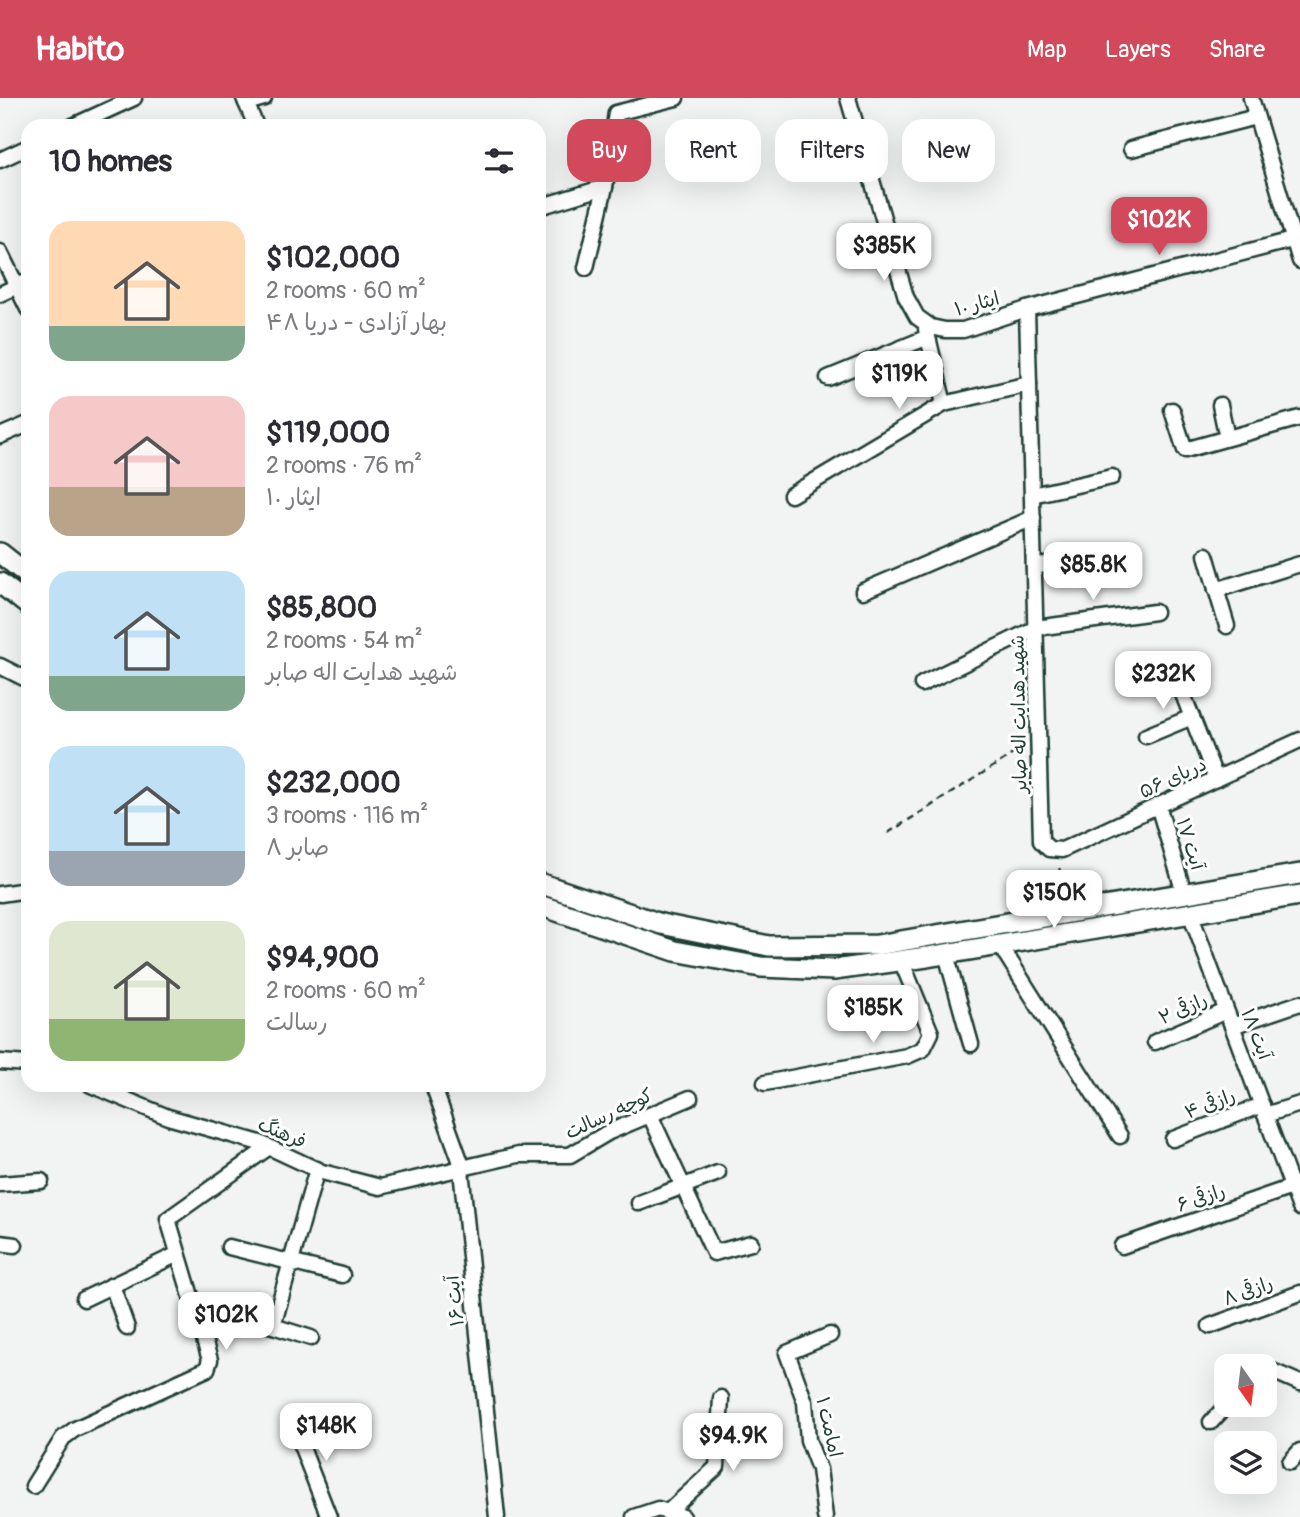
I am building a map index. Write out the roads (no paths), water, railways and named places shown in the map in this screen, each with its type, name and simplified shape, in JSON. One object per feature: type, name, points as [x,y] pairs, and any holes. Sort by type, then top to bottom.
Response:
[{"type":"main road","points":[[0,553],[21,570]]},
{"type":"main road","points":[[0,583],[21,600]]},
{"type":"main road","points":[[546,885],[661,924],[769,946],[877,945],[1300,874]]},
{"type":"main road","points":[[546,907],[675,951],[761,967],[834,970],[1300,895]]},
{"type":"main road","points":[[1059,913],[1059,923],[1064,934]]},
{"type":"main road","points":[[1027,940],[1034,927],[1028,919]]},
{"type":"street","points":[[88,119],[134,98]]},
{"type":"street","points":[[253,119],[245,101],[264,98]]},
{"type":"street","points":[[586,268],[605,187],[616,113],[676,98]]},
{"type":"street","points":[[848,98],[906,297],[927,331],[944,404]]},
{"type":"street","points":[[1251,98],[1296,239],[1300,261]]},
{"type":"street","points":[[1131,149],[1256,117]]},
{"type":"street","points":[[0,160],[21,150]]},
{"type":"street","points":[[546,205],[605,187]]},
{"type":"street","name":"ایثار ۱۰","points":[[927,331],[963,330],[1027,309],[1296,239]]},
{"type":"street","points":[[0,252],[21,282]]},
{"type":"street","points":[[0,294],[21,284]]},
{"type":"street","name":"شهید هدایت اله صابر","points":[[1027,309],[1041,841],[1049,849],[1062,850]]},
{"type":"street","points":[[828,378],[927,331]]},
{"type":"street","points":[[791,495],[944,404],[1029,384]]},
{"type":"street","points":[[1220,405],[1227,438]]},
{"type":"street","points":[[1172,410],[1185,450],[1300,418]]},
{"type":"street","points":[[0,436],[21,427]]},
{"type":"street","points":[[1032,495],[1112,478]]},
{"type":"street","points":[[863,591],[1033,518]]},
{"type":"street","points":[[1034,567],[1116,552]]},
{"type":"street","points":[[1206,555],[1227,626]]},
{"type":"street","points":[[1216,590],[1300,564]]},
{"type":"street","points":[[922,684],[1036,628],[1155,612]]},
{"type":"street","points":[[0,666],[21,676]]},
{"type":"street","points":[[1179,684],[1216,779]]},
{"type":"street","points":[[1146,736],[1192,718]]},
{"type":"street","name":"دریای ۵۶","points":[[1062,850],[1300,740]]},
{"type":"street","name":"آیت ۱۷","points":[[1158,806],[1184,893]]},
{"type":"street","points":[[0,894],[21,891]]},
{"type":"street","name":"آیت ۱۸","points":[[1190,913],[1300,1206]]},
{"type":"street","points":[[1000,945],[1120,1136]]},
{"type":"street","points":[[946,954],[971,1044]]},
{"type":"street","points":[[765,1083],[907,1056],[923,1049],[931,1033],[901,960]]},
{"type":"street","points":[[1232,1026],[1300,1003]]},
{"type":"street","name":"رازقی ۲","points":[[1155,1042],[1226,1011]]},
{"type":"street","points":[[0,1062],[21,1064]]},
{"type":"street","name":"فرهنگ","points":[[108,1092],[168,1116],[269,1147],[317,1169],[380,1187],[461,1168]]},
{"type":"street","name":"آیت ۱۶","points":[[436,1092],[460,1160],[497,1517]]},
{"type":"street","name":"کوچه رسالت","points":[[461,1168],[518,1154],[570,1155],[609,1132],[691,1098]]},
{"type":"street","name":"رازقی ۴","points":[[1173,1139],[1264,1110],[1300,1104]]},
{"type":"street","points":[[650,1115],[714,1252],[751,1243]]},
{"type":"street","points":[[33,1486],[63,1438],[75,1429],[207,1369],[210,1360],[168,1219],[269,1147]]},
{"type":"street","points":[[273,1326],[317,1169]]},
{"type":"street","points":[[639,1203],[718,1173]]},
{"type":"street","points":[[0,1184],[41,1181]]},
{"type":"street","name":"رازقی ۶","points":[[1122,1246],[1292,1187]]},
{"type":"street","points":[[0,1243],[15,1245]]},
{"type":"street","points":[[229,1247],[342,1275]]},
{"type":"street","points":[[84,1299],[178,1254]]},
{"type":"street","points":[[113,1286],[127,1328]]},
{"type":"street","name":"رازقی ۸","points":[[1210,1326],[1300,1293]]},
{"type":"street","points":[[220,1313],[311,1338]]},
{"type":"street","name":"امامت ۱","points":[[825,1517],[819,1469],[808,1440],[805,1402],[787,1353],[830,1335]]},
{"type":"street","points":[[1278,1373],[1300,1382]]},
{"type":"street","points":[[634,1517],[658,1509],[676,1514],[717,1467],[721,1398]]},
{"type":"street","points":[[1211,1422],[1215,1418]]},
{"type":"street","points":[[292,1422],[329,1517]]}]
